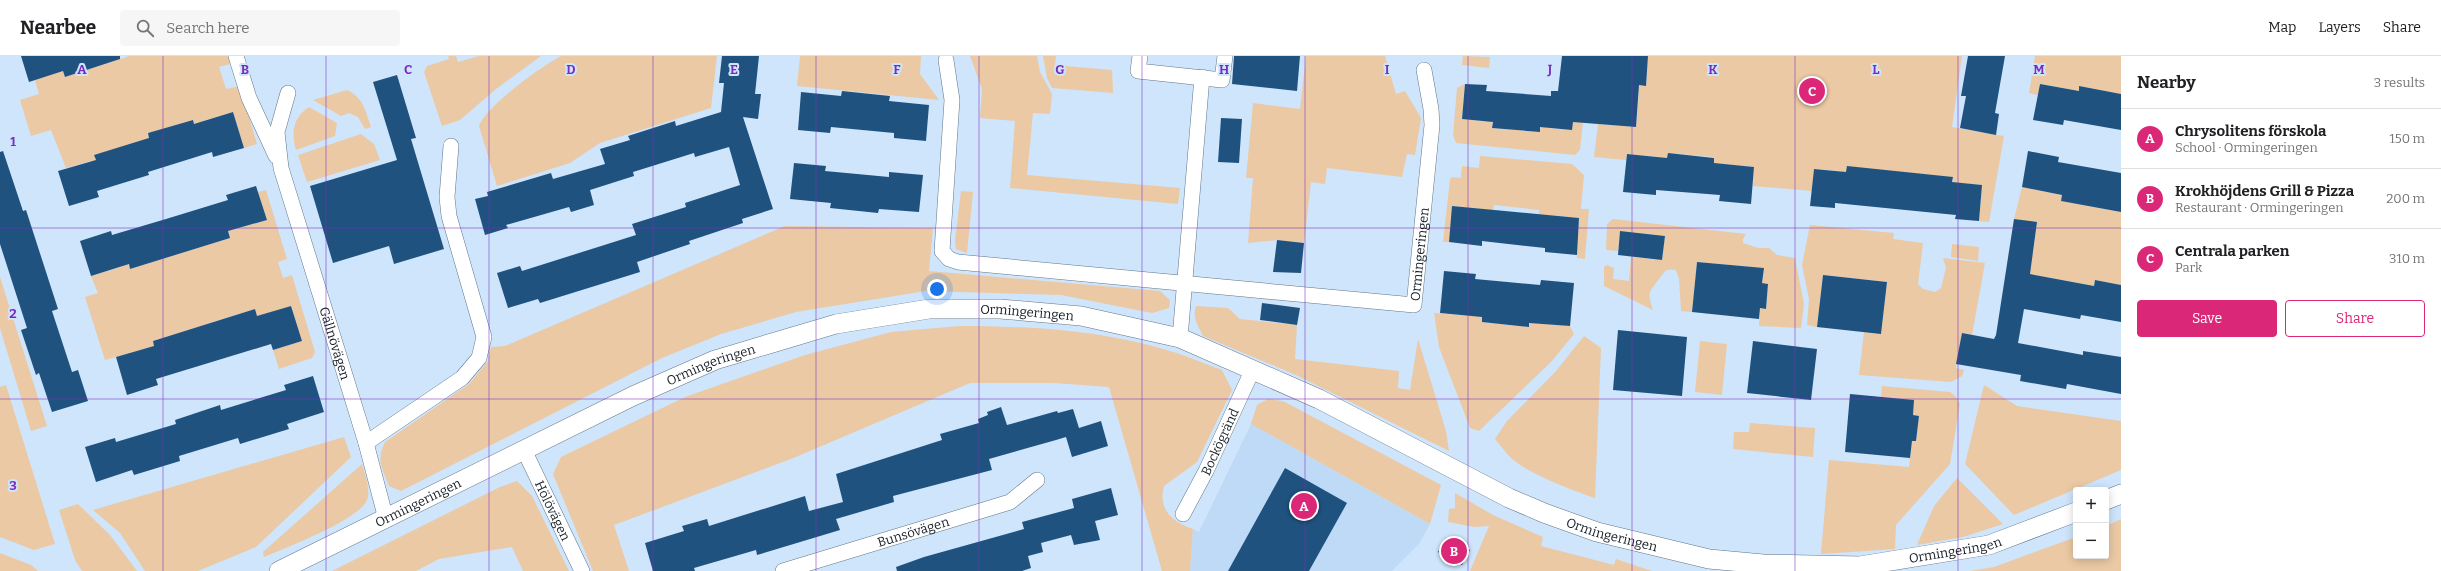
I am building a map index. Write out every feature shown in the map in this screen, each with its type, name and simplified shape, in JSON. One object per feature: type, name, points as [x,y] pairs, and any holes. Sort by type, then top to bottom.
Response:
[{"type":"street","points":[[236,56],[249,98],[281,168]]},
{"type":"street","points":[[1140,56],[1138,71],[1222,80],[1225,56]]},
{"type":"street","name":"Ormingeringen","points":[[946,60],[952,100],[942,251],[944,255],[958,262],[1185,285],[1414,305],[1432,125],[1431,109],[1424,70]]},
{"type":"street","points":[[1180,338],[1202,77]]},
{"type":"street","points":[[281,168],[277,132],[288,93]]},
{"type":"street","points":[[366,443],[462,378],[479,358],[484,337],[449,216],[447,197],[451,146]]},
{"type":"street","name":"Gällnövägen","points":[[281,168],[366,443],[386,518]]},
{"type":"street","name":"Ormingeringen","points":[[279,571],[640,393],[716,360],[836,324],[929,309],[1000,310],[1081,316],[1180,338],[1254,369],[1319,399],[1516,501],[1597,532],[1707,565],[1748,564],[1860,566],[1989,545],[2073,513]]},
{"type":"street","name":"Bockögränd","points":[[1183,514],[1206,471],[1254,369]]},
{"type":"street","name":"Hölövägen","points":[[524,450],[582,571]]},
{"type":"street","name":"Bunsövägen","points":[[783,571],[1010,502],[1037,480]]},
{"type":"street","points":[[2109,499],[2121,494]]},
{"type":"shaded area","points":[[112,56],[119,56],[121,59],[129,56],[231,56],[233,63],[219,67],[226,89],[240,86],[257,144],[244,148],[233,112],[203,121],[205,128],[196,131],[193,120],[148,133],[150,142],[94,155],[97,165],[93,167],[91,161],[66,168],[51,130],[31,136],[20,100],[39,94],[35,80],[61,65],[65,77],[114,61]]},
{"type":"shaded area","points":[[448,56],[456,56],[458,62],[479,56],[541,56],[496,89],[460,120],[442,126],[424,72],[427,66],[449,59]]},
{"type":"shaded area","points":[[561,56],[717,56],[711,108],[600,143],[570,163],[497,186],[479,126],[492,108],[503,98],[541,68]]},
{"type":"shaded area","points":[[800,56],[921,56],[920,74],[939,100],[797,86]]},
{"type":"shaded area","points":[[970,56],[1037,56],[1040,72],[1052,94],[1050,114],[1033,113],[1027,175],[1180,188],[1178,204],[1010,188],[1015,121],[980,118],[982,89]]},
{"type":"shaded area","points":[[1043,56],[1056,56],[1055,65],[1112,70],[1113,93],[1052,88],[1047,78]]},
{"type":"shaded area","points":[[1306,56],[1385,56],[1396,94],[1405,91],[1421,118],[1415,155],[1407,154],[1402,177],[1327,168],[1325,184],[1311,182],[1304,243],[1277,240],[1248,243],[1253,178],[1246,178],[1253,103],[1300,109]]},
{"type":"shaded area","points":[[1463,56],[1490,57],[1489,68],[1462,65]]},
{"type":"shaded area","points":[[1648,56],[1962,56],[1952,127],[2004,136],[1989,222],[1979,221],[1982,185],[1958,183],[1952,188],[1953,177],[1846,178],[1840,171],[1814,169],[1812,191],[1753,186],[1754,167],[1723,164],[1713,169],[1714,157],[1668,153],[1667,166],[1660,157],[1627,154],[1626,160],[1594,157],[1598,124],[1636,127],[1639,93],[1629,92],[1630,84],[1646,86]]},
{"type":"shaded area","points":[[2035,56],[2121,56],[2121,94],[2079,86],[2079,91],[2040,84],[2038,95],[2029,93]]},
{"type":"shaded area","points":[[1465,84],[1462,119],[1482,121],[1493,113],[1492,128],[1540,132],[1541,121],[1549,122],[1549,128],[1572,130],[1575,93],[1586,94],[1580,150],[1575,155],[1456,143],[1453,135],[1457,88]]},
{"type":"shaded area","points":[[347,90],[360,101],[371,127],[365,129],[358,117],[349,113],[341,116],[313,100]]},
{"type":"shaded area","points":[[309,107],[337,123],[335,136],[296,150],[294,144],[295,126],[300,116]]},
{"type":"shaded area","points":[[361,134],[374,144],[380,160],[307,182],[298,155]]},
{"type":"shaded area","points":[[1480,156],[1572,164],[1584,175],[1581,209],[1589,209],[1585,259],[1577,258],[1579,218],[1548,215],[1538,220],[1539,210],[1494,205],[1492,216],[1482,209],[1453,206],[1449,242],[1443,242],[1450,179],[1452,177],[1461,178],[1462,166],[1479,168]]},
{"type":"shaded area","points":[[2022,187],[2062,195],[2061,201],[2121,212],[2121,285],[2095,280],[2094,286],[2039,276],[2007,274],[2009,251],[2033,254],[2037,223],[2014,219]]},
{"type":"shaded area","points":[[266,190],[287,259],[278,262],[283,278],[292,275],[315,352],[312,358],[279,369],[273,350],[302,341],[291,306],[265,314],[259,322],[255,309],[209,323],[212,336],[201,326],[153,341],[157,355],[148,348],[105,360],[85,297],[98,293],[91,276],[121,267],[126,258],[130,269],[230,238],[226,225],[235,222],[237,229],[267,220],[258,192]]},
{"type":"shaded area","points":[[961,191],[973,192],[967,253],[956,249],[955,241]]},
{"type":"shaded area","points":[[1613,219],[1746,234],[1743,239],[1743,243],[1758,248],[1769,248],[1777,255],[1795,258],[1804,304],[1801,328],[1759,326],[1760,308],[1766,309],[1768,284],[1762,283],[1764,268],[1697,262],[1692,312],[1681,311],[1679,279],[1676,270],[1670,269],[1666,271],[1651,290],[1650,299],[1653,310],[1604,286],[1604,267],[1607,265],[1614,268],[1613,279],[1629,281],[1631,257],[1662,260],[1665,236],[1620,231],[1618,251],[1606,250],[1607,224]]},
{"type":"shaded area","points":[[1810,225],[1894,233],[1893,239],[1923,243],[1918,284],[1923,289],[1935,292],[1941,288],[1946,268],[1943,258],[1985,263],[1972,335],[1962,334],[1956,368],[1964,370],[1962,376],[1951,382],[1859,375],[1864,332],[1881,334],[1887,282],[1823,275],[1817,327],[1807,325],[1809,299],[1802,265]]},
{"type":"shaded area","points":[[785,226],[933,228],[929,271],[1160,291],[1170,300],[1169,308],[1152,313],[1061,295],[926,291],[796,312],[721,334],[662,358],[401,491],[389,486],[382,469],[380,459],[385,442],[469,384],[488,361],[491,347],[505,346]]},
{"type":"shaded area","points":[[1952,244],[1979,247],[1978,261],[1951,257]]},
{"type":"shaded area","points":[[0,277],[47,426],[31,431],[0,328]]},
{"type":"shaded area","points":[[1196,306],[1228,308],[1240,319],[1297,325],[1295,359],[1399,371],[1398,388],[1410,390],[1418,339],[1446,431],[1449,451],[1296,375],[1203,336],[1195,318]]},
{"type":"shaded area","points":[[1483,310],[1482,322],[1529,327],[1530,316],[1538,323],[1570,326],[1574,334],[1552,361],[1479,431],[1470,428],[1439,347],[1434,313],[1471,316]]},
{"type":"shaded area","points":[[959,326],[1039,328],[1118,338],[1177,353],[1222,370],[1232,390],[1197,462],[1164,486],[1163,501],[1168,514],[1178,523],[1193,529],[1190,571],[1162,571],[1109,387],[1054,383],[970,383],[791,459],[614,525],[629,571],[593,571],[553,474],[561,457],[685,397],[805,355],[891,332]]},
{"type":"shaded area","points":[[1584,336],[1601,348],[1595,498],[1562,486],[1526,469],[1509,456],[1495,439],[1507,421],[1556,371]]},
{"type":"shaded area","points":[[1700,341],[1727,344],[1722,395],[1695,392]]},
{"type":"shaded area","points":[[6,385],[55,544],[34,550],[0,537],[0,387]]},
{"type":"shaded area","points":[[1984,385],[2017,406],[2121,421],[2121,470],[2081,487],[2073,487],[2073,490],[2014,515],[1965,464]]},
{"type":"shaded area","points":[[1882,386],[1950,392],[1956,397],[1960,404],[1950,464],[1896,525],[1895,549],[1821,554],[1829,460],[1909,467],[1912,441],[1916,441],[1919,416],[1913,415],[1914,400],[1881,397]]},
{"type":"shaded area","points":[[1268,399],[1283,401],[1441,485],[1430,524],[1251,424],[1257,405]]},
{"type":"shaded area","points":[[1750,423],[1815,428],[1813,457],[1733,449],[1734,432],[1749,432]]},
{"type":"shaded area","points":[[1251,424],[1430,524],[1419,544],[1392,571],[1190,571],[1193,529],[1199,532]]},
{"type":"shaded area","points":[[344,437],[351,457],[256,547],[198,571],[145,571],[120,533],[93,510]]},
{"type":"shaded area","points":[[362,464],[367,482],[368,496],[361,508],[320,533],[264,557],[263,552]]},
{"type":"shaded area","points":[[1957,478],[2003,524],[1963,537],[1917,545],[1934,506]]},
{"type":"shaded area","points":[[517,481],[532,496],[569,571],[523,571],[512,547],[439,559],[416,571],[332,571],[500,487]]},
{"type":"shaded area","points":[[1455,493],[1493,515],[1543,537],[1541,546],[1614,565],[1616,559],[1652,571],[1470,571],[1489,526],[1474,527],[1448,522],[1449,509],[1455,508]]},
{"type":"shaded area","points":[[78,504],[110,535],[137,571],[82,571],[75,560],[59,510]]},
{"type":"shaded area","points":[[2121,519],[2121,571],[1970,571],[1994,567],[2073,538],[2073,559],[2109,559],[2109,525]]},
{"type":"shaded area","points":[[0,553],[31,565],[38,571],[0,571]]},
{"type":"building","points":[[21,56],[120,56],[120,59],[65,77],[63,71],[29,82]]},
{"type":"building","points":[[722,56],[759,56],[755,94],[761,94],[758,119],[743,117],[773,209],[742,219],[743,223],[689,241],[690,244],[637,262],[640,272],[540,303],[538,299],[508,308],[497,273],[520,266],[522,271],[636,235],[632,224],[686,207],[685,203],[740,185],[729,147],[695,157],[694,153],[633,172],[634,176],[590,190],[594,205],[571,212],[569,207],[506,225],[508,228],[485,235],[475,199],[488,196],[487,192],[551,173],[553,179],[605,164],[600,149],[630,140],[628,136],[675,121],[676,126],[721,112],[724,83],[719,83]]},
{"type":"building","points":[[1234,56],[1300,56],[1297,91],[1232,84]]},
{"type":"building","points":[[1562,56],[1648,56],[1646,86],[1639,85],[1636,127],[1573,122],[1572,130],[1540,127],[1540,132],[1492,128],[1493,122],[1462,119],[1465,84],[1487,85],[1486,91],[1551,96],[1551,91],[1558,91]]},
{"type":"building","points":[[1968,56],[2005,56],[1995,113],[1999,114],[1996,135],[1960,128],[1966,96],[1961,96]]},
{"type":"building","points":[[397,75],[416,138],[411,139],[444,249],[394,264],[389,246],[333,263],[310,186],[397,160],[373,82]]},
{"type":"building","points":[[2040,84],[2079,91],[2079,86],[2121,94],[2121,130],[2064,120],[2063,125],[2033,120]]},
{"type":"building","points":[[842,91],[890,96],[889,101],[929,105],[926,141],[894,138],[894,133],[831,127],[830,133],[798,130],[801,92],[841,96]]},
{"type":"building","points":[[233,112],[244,148],[213,157],[212,152],[148,172],[149,175],[97,191],[99,197],[69,206],[58,171],[96,160],[94,155],[149,138],[148,133],[193,120],[194,124]]},
{"type":"building","points":[[1221,118],[1242,119],[1239,163],[1218,162]]},
{"type":"building","points":[[3,151],[23,211],[26,210],[58,309],[52,311],[72,372],[78,370],[88,401],[52,412],[39,373],[36,375],[21,330],[27,328],[0,244],[0,152]]},
{"type":"building","points":[[2028,151],[2059,157],[2058,162],[2121,173],[2121,212],[2061,201],[2062,195],[2022,187]]},
{"type":"building","points":[[1668,153],[1714,158],[1714,163],[1754,167],[1751,204],[1719,201],[1720,195],[1656,190],[1656,195],[1623,192],[1627,154],[1667,158]]},
{"type":"building","points":[[794,163],[826,166],[825,171],[889,177],[889,172],[923,175],[919,212],[879,209],[878,213],[830,208],[831,203],[790,199]]},
{"type":"building","points":[[1847,166],[1953,177],[1952,182],[1982,185],[1979,221],[1955,219],[1956,215],[1835,203],[1835,208],[1810,206],[1814,169],[1846,172]]},
{"type":"building","points":[[256,186],[267,220],[228,231],[230,238],[130,269],[129,264],[91,276],[80,241],[111,231],[112,235],[228,200],[226,195]]},
{"type":"building","points":[[1452,206],[1579,218],[1577,255],[1545,252],[1545,248],[1482,241],[1482,246],[1449,242]]},
{"type":"building","points":[[2014,219],[2037,222],[2030,274],[2094,286],[2095,280],[2121,285],[2121,322],[2081,315],[2080,319],[2024,309],[2018,343],[2083,355],[2083,351],[2121,357],[2121,394],[2067,384],[2066,389],[2020,381],[2021,375],[1956,364],[1962,333],[1994,339],[1996,335]]},
{"type":"building","points":[[1620,231],[1665,236],[1662,260],[1618,255]]},
{"type":"building","points":[[1277,240],[1304,243],[1301,273],[1273,272]]},
{"type":"building","points":[[1697,262],[1764,268],[1762,283],[1768,284],[1766,309],[1760,308],[1759,319],[1692,312]]},
{"type":"building","points":[[1444,271],[1476,274],[1475,279],[1540,285],[1541,280],[1574,283],[1570,326],[1529,323],[1529,327],[1482,322],[1482,317],[1440,313]]},
{"type":"building","points":[[1823,275],[1887,282],[1881,334],[1817,327]]},
{"type":"building","points":[[1262,303],[1300,308],[1297,325],[1260,320]]},
{"type":"building","points":[[291,306],[302,341],[273,350],[271,344],[156,379],[158,385],[127,395],[116,357],[154,346],[153,341],[255,309],[257,316]]},
{"type":"building","points":[[1618,330],[1687,337],[1682,396],[1613,390]]},
{"type":"building","points":[[1753,341],[1817,349],[1811,400],[1747,393]]},
{"type":"building","points":[[313,376],[324,412],[287,424],[289,429],[240,444],[238,438],[179,456],[180,461],[134,475],[132,470],[96,482],[85,447],[115,438],[116,442],[176,424],[175,420],[220,405],[221,410],[286,390],[284,385]]},
{"type":"building","points":[[1850,394],[1914,400],[1913,415],[1919,416],[1916,441],[1912,441],[1910,458],[1845,452]]},
{"type":"building","points":[[1001,407],[1007,425],[1057,411],[1058,413],[1073,409],[1079,428],[1101,421],[1108,446],[1072,457],[1066,437],[989,459],[992,470],[893,496],[894,502],[836,519],[840,530],[757,555],[756,550],[694,568],[695,571],[653,571],[645,543],[684,531],[682,526],[707,519],[709,526],[805,496],[809,511],[843,502],[836,474],[942,440],[940,434],[979,423],[978,419],[988,415],[987,412]]},
{"type":"building","points":[[1285,468],[1347,503],[1309,571],[1228,571]]},
{"type":"building","points":[[1111,488],[1118,515],[1095,521],[1100,540],[1074,545],[1071,535],[1041,543],[1043,552],[1028,556],[1031,568],[1022,571],[897,571],[896,567],[924,557],[1024,529],[1022,522],[1074,508],[1072,499]]},
{"type":"building","points":[[1446,538],[1470,550],[1462,565],[1438,552]]},
{"type":"place","name":"Centrala parken","points":[[1812,91]]},
{"type":"place","name":"Chrysolitens förskola","points":[[1304,506]]},
{"type":"place","name":"Krokhöjdens Grill & Pizza","points":[[1454,551]]}]
